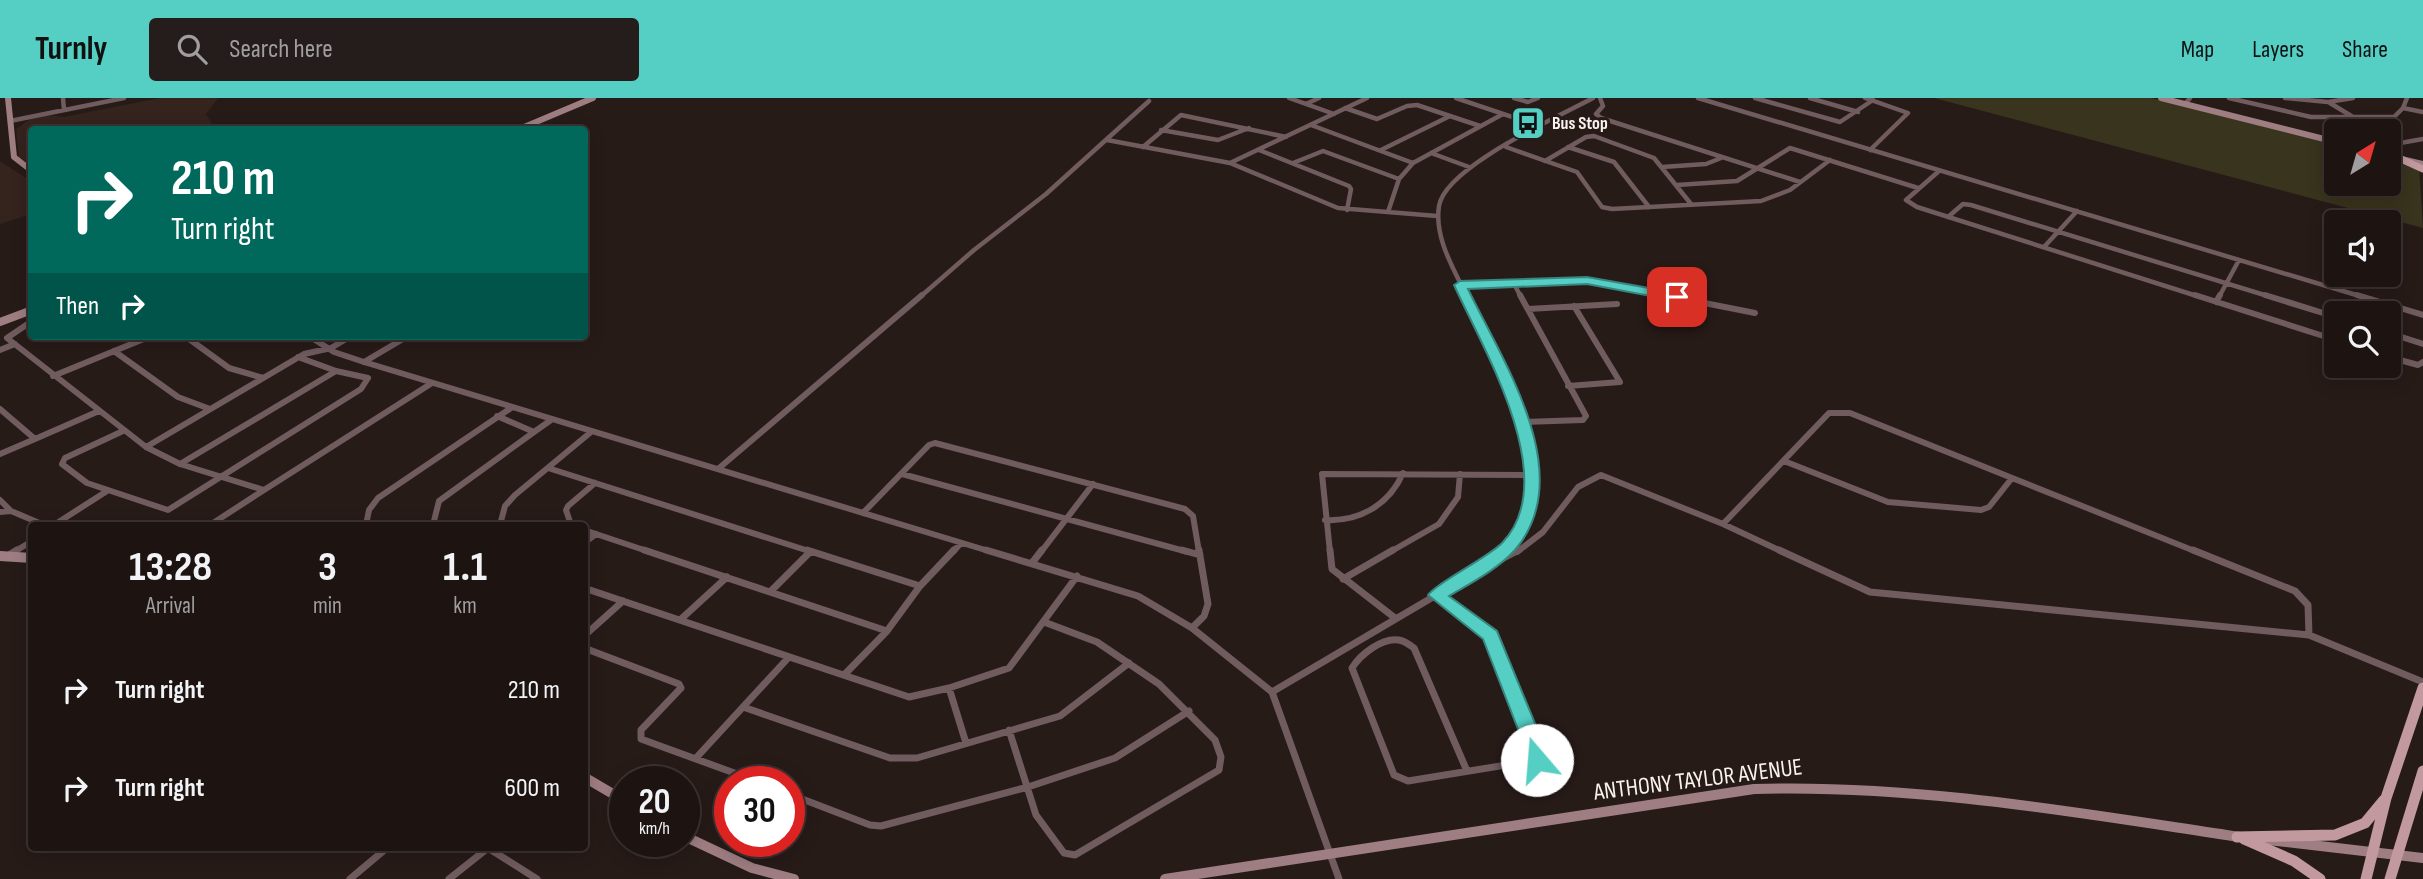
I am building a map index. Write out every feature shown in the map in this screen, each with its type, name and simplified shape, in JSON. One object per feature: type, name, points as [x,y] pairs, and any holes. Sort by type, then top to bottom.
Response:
[{"type":"main road","points":[[8,98],[14,157],[28,168]]},
{"type":"main road","points":[[526,126],[593,98]]},
{"type":"main road","points":[[2161,98],[2324,139]]},
{"type":"main road","points":[[2401,157],[2423,161]]},
{"type":"main road","points":[[2404,158],[2423,170]]},
{"type":"main road","points":[[0,322],[28,312]]},
{"type":"main road","points":[[4,556],[28,558]]},
{"type":"main road","points":[[2366,879],[2386,799],[2423,688]]},
{"type":"main road","points":[[2389,879],[2423,771]]},
{"type":"main road","points":[[588,779],[609,792]]},
{"type":"main road","name":"ANTHONY TAYLOR AVENUE","points":[[1165,879],[1754,789],[1798,786],[1863,787],[1998,802],[2154,822],[2237,837],[2423,858]]},
{"type":"main road","points":[[2237,837],[2335,835],[2365,823],[2386,799]]},
{"type":"main road","points":[[2237,837],[2294,861],[2320,879]]},
{"type":"main road","points":[[700,844],[752,868],[794,879]]},
{"type":"street","points":[[63,98],[64,110]]},
{"type":"street","points":[[10,121],[124,98]]},
{"type":"street","points":[[1289,98],[1334,114]]},
{"type":"street","points":[[1306,104],[1319,98]]},
{"type":"street","points":[[1230,163],[1367,98]]},
{"type":"street","points":[[1456,98],[1542,127]]},
{"type":"street","points":[[1514,98],[1528,102],[1538,98]]},
{"type":"street","points":[[1469,576],[1508,547],[1527,518],[1534,475],[1524,422],[1443,245],[1437,216],[1441,196],[1448,183],[1469,167],[1593,98]]},
{"type":"street","points":[[1600,98],[1603,106],[1596,114],[1601,118],[1800,182]]},
{"type":"street","points":[[1698,98],[2423,315]]},
{"type":"street","points":[[1723,106],[1732,98]]},
{"type":"street","points":[[1755,98],[1840,122],[1873,100]]},
{"type":"street","points":[[1810,98],[1858,112]]},
{"type":"street","points":[[1866,98],[1908,113],[1870,149]]},
{"type":"street","points":[[2185,104],[2190,98]]},
{"type":"street","points":[[2229,98],[2311,117],[2394,117],[2403,108],[2407,98]]},
{"type":"street","points":[[2285,98],[2328,102],[2352,99]]},
{"type":"street","points":[[2342,98],[2352,99]]},
{"type":"street","points":[[718,469],[821,384],[974,250],[1046,194],[1149,102]]},
{"type":"street","points":[[2328,102],[2354,117]]},
{"type":"street","points":[[1345,108],[1377,118],[1416,105],[1480,126]]},
{"type":"street","points":[[2403,108],[2423,112]]},
{"type":"street","points":[[1388,212],[1399,179],[1413,163],[1503,114]]},
{"type":"street","points":[[1143,147],[1181,116],[1286,137]]},
{"type":"street","points":[[1381,150],[1450,116]]},
{"type":"street","points":[[1311,125],[1413,163]]},
{"type":"street","points":[[1161,130],[1219,140],[1250,128]]},
{"type":"street","points":[[1545,160],[1594,136],[1648,154],[1691,204]]},
{"type":"street","points":[[2401,143],[2423,139]]},
{"type":"street","points":[[1107,141],[1230,163],[1348,210],[1437,216]]},
{"type":"street","points":[[1506,147],[1577,172],[1606,208],[1761,201],[1790,190],[1830,160]]},
{"type":"street","points":[[1568,147],[1615,162],[1649,207]]},
{"type":"street","points":[[1677,185],[1729,183],[1758,169],[1790,148],[1918,188]]},
{"type":"street","points":[[1259,150],[1349,186],[1351,189],[1348,210]]},
{"type":"street","points":[[1293,163],[1323,151],[1399,179]]},
{"type":"street","points":[[1431,153],[1469,167]]},
{"type":"street","points":[[1661,167],[1706,164],[1722,158]]},
{"type":"street","points":[[1939,171],[1906,200],[1917,207],[1948,218],[2324,336]]},
{"type":"street","points":[[1948,218],[1966,204],[2324,313]]},
{"type":"street","points":[[2045,247],[2077,211]]},
{"type":"street","points":[[2216,302],[2239,260]]},
{"type":"street","points":[[1460,285],[1593,281],[1755,313]]},
{"type":"street","points":[[1513,282],[1586,419],[1524,422]]},
{"type":"street","points":[[1528,309],[1617,304]]},
{"type":"street","points":[[1568,386],[1620,382],[1574,306]]},
{"type":"street","points":[[28,323],[7,338],[123,431],[146,447],[180,464],[264,490]]},
{"type":"street","points":[[2401,337],[2423,344]]},
{"type":"street","points":[[53,376],[141,340]]},
{"type":"street","points":[[190,340],[229,368],[264,378]]},
{"type":"street","points":[[316,340],[334,352],[551,421],[1138,596],[1192,628],[1272,692],[1339,879]]},
{"type":"street","points":[[146,447],[298,358],[331,348],[344,340]]},
{"type":"street","points":[[364,362],[401,340]]},
{"type":"street","points":[[0,350],[15,344]]},
{"type":"street","points":[[114,351],[178,397],[210,409]]},
{"type":"street","points":[[298,358],[368,378]]},
{"type":"street","points":[[2401,360],[2418,365],[2423,362]]},
{"type":"street","points":[[123,431],[62,461],[74,474],[107,491],[168,510],[361,389],[380,367]]},
{"type":"street","points":[[180,464],[336,370]]},
{"type":"street","points":[[215,522],[432,383]]},
{"type":"street","points":[[367,522],[369,510],[378,498],[511,408]]},
{"type":"street","points":[[0,409],[35,439]]},
{"type":"street","points":[[0,454],[99,411]]},
{"type":"street","points":[[1723,524],[1829,413],[1844,412],[2295,591],[2306,598],[2310,608],[2309,635]]},
{"type":"street","points":[[497,416],[534,432]]},
{"type":"street","points":[[434,522],[439,501],[551,421]]},
{"type":"street","points":[[501,522],[505,506],[591,432]]},
{"type":"street","points":[[863,513],[929,445],[935,443],[1190,512],[1208,604],[1204,616],[1192,628]]},
{"type":"street","points":[[1784,461],[1876,499],[1968,509],[1989,507],[2012,478]]},
{"type":"street","points":[[548,468],[920,586]]},
{"type":"street","points":[[1325,520],[1348,520],[1386,500],[1399,486],[1403,473]]},
{"type":"street","points":[[902,474],[1200,555]]},
{"type":"street","points":[[1395,618],[1332,569],[1322,474],[1534,475]]},
{"type":"street","points":[[1343,579],[1439,524],[1458,497],[1460,474]]},
{"type":"street","points":[[1272,692],[1395,618],[1521,550],[1551,524],[1566,499],[1592,477],[1610,478],[1723,524],[1870,592],[2309,635],[2423,682]]},
{"type":"street","points":[[569,522],[568,506],[595,484]]},
{"type":"street","points":[[1032,563],[1093,484]]},
{"type":"street","points":[[59,522],[107,491]]},
{"type":"street","points":[[0,500],[11,511],[37,522]]},
{"type":"street","points":[[0,512],[11,511]]},
{"type":"street","points":[[588,531],[887,631]]},
{"type":"street","points":[[588,540],[596,534]]},
{"type":"street","points":[[4,556],[28,543]]},
{"type":"street","points":[[844,675],[887,631],[920,586],[961,543]]},
{"type":"street","points":[[771,591],[810,552]]},
{"type":"street","points":[[588,588],[909,697],[949,688],[1009,668],[1077,576]]},
{"type":"street","points":[[680,620],[727,577]]},
{"type":"street","points":[[1437,595],[1490,635],[1538,755],[1537,760],[1408,781],[1394,775],[1352,668],[1356,661],[1389,640],[1398,640],[1414,648],[1467,771]]},
{"type":"street","points":[[588,632],[623,601]]},
{"type":"street","points":[[1009,730],[1036,815],[1064,853],[1075,855],[1219,770],[1221,757],[1215,740],[1189,711],[1159,684],[1097,642],[1044,622]]},
{"type":"street","points":[[588,650],[679,684],[681,688],[639,735],[641,739],[717,766]]},
{"type":"street","points":[[696,758],[789,657]]},
{"type":"street","points":[[743,707],[890,758],[917,758],[1059,716],[1129,663]]},
{"type":"street","points":[[949,688],[967,743]]},
{"type":"street","points":[[805,800],[870,825],[881,826],[1028,787],[1115,758],[1189,711]]},
{"type":"street","points":[[350,879],[383,851]]},
{"type":"street","points":[[449,879],[484,851]]},
{"type":"street","points":[[496,851],[537,879]]},
{"type":"shaded area","points":[[160,98],[218,98],[206,114],[213,126],[28,126],[28,162],[19,157],[16,129],[32,118],[46,115],[64,117]]},
{"type":"shaded area","points":[[1934,98],[2151,98],[2324,142],[2324,196],[2401,196],[2401,162],[2419,168],[2423,228],[2401,222],[2401,210],[2355,210]]},
{"type":"shaded area","points":[[0,161],[28,179],[28,215],[0,224]]},
{"type":"place","name":"Bus Stop","points":[[1528,123]]},
{"type":"route","points":[[1537,760],[1538,755],[1490,635],[1437,595],[1469,576],[1508,547],[1527,518],[1534,475],[1524,422],[1460,285],[1587,281],[1677,297]]}]
